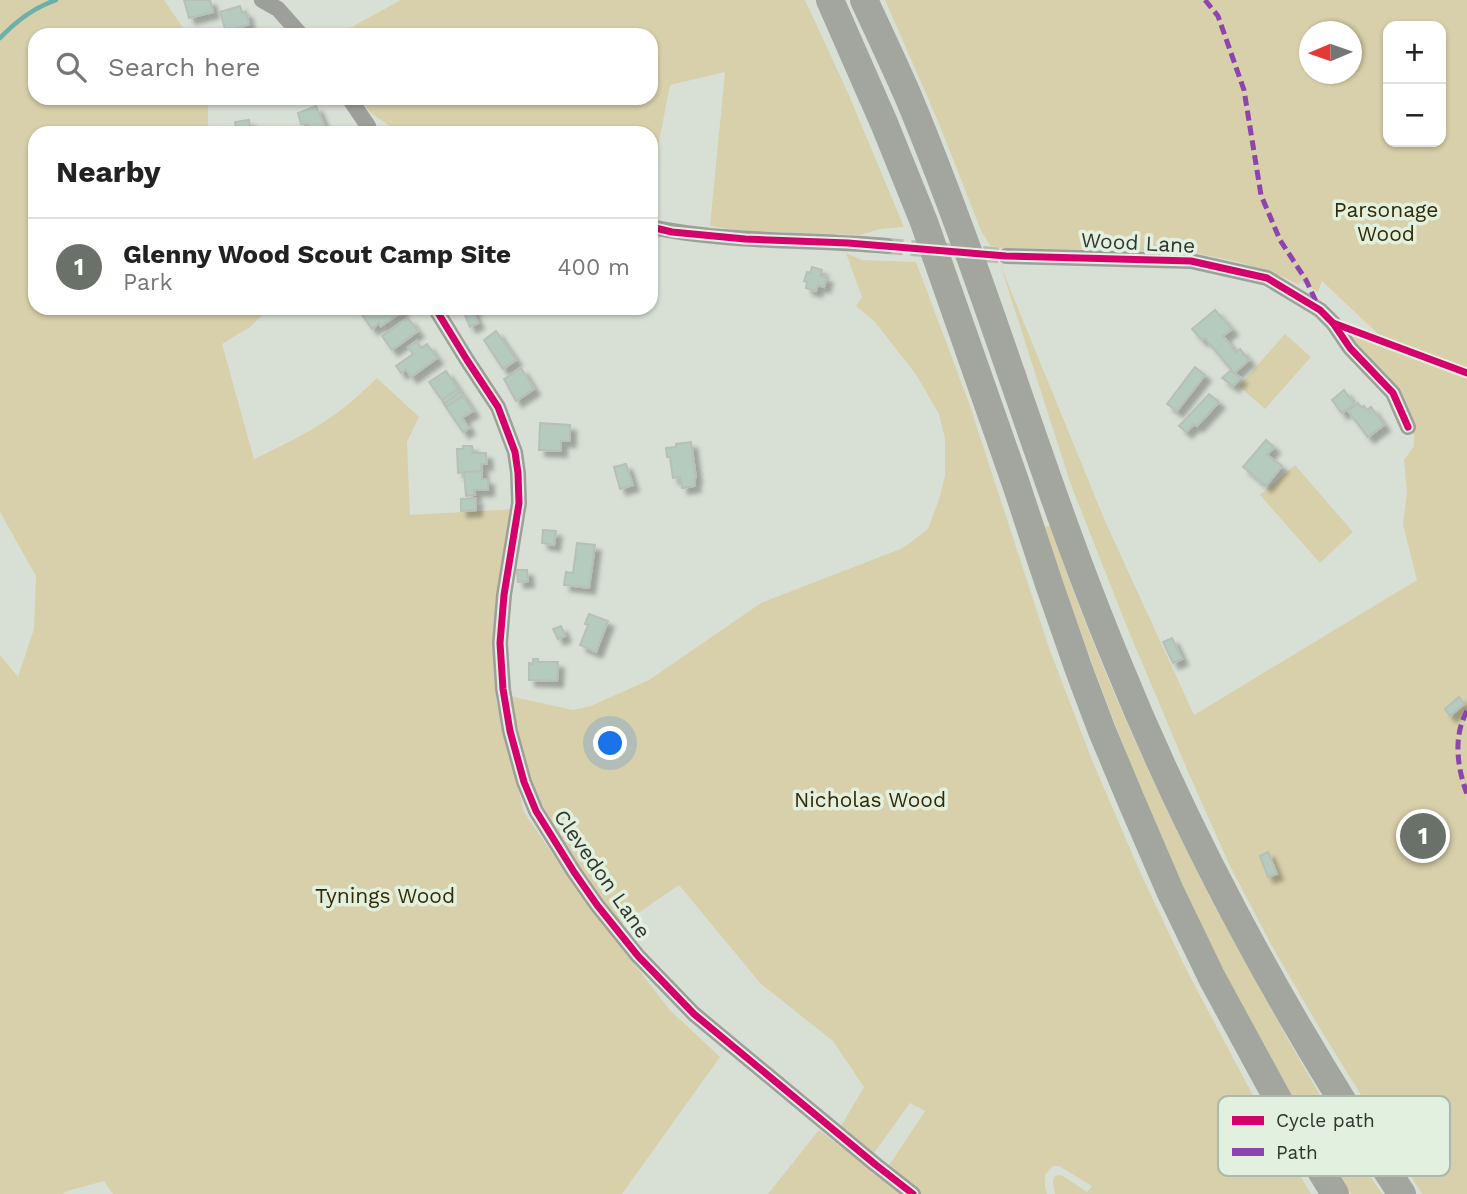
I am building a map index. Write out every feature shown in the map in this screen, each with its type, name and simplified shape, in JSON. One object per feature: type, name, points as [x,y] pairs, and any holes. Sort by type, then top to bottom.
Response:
[{"type":"highway","points":[[830,0],[924,222],[1102,731],[1170,891],[1212,978],[1276,1096]]},
{"type":"highway","points":[[864,0],[908,97],[973,264],[1084,576],[1144,727],[1245,933],[1339,1096]]},
{"type":"highway","points":[[1324,1176],[1335,1194]]},
{"type":"highway","points":[[1390,1176],[1402,1194]]},
{"type":"street","points":[[262,0],[278,9],[295,28]]},
{"type":"street","points":[[354,105],[367,126]]},
{"type":"street","points":[[658,229],[745,239],[887,246]]},
{"type":"street","name":"Wood Lane","points":[[1006,256],[1191,261],[1267,278],[1320,310],[1333,323],[1350,348],[1393,393],[1408,428]]},
{"type":"street","name":"Clevedon Lane","points":[[439,315],[498,407],[515,452],[519,503],[504,595],[500,643],[503,689],[510,732],[524,782],[536,811],[597,905],[638,956],[694,1014],[914,1194]]},
{"type":"green space","name":"Tynings Wood","points":[[0,0],[164,0],[183,28],[28,28],[28,105],[208,105],[208,126],[28,126],[28,315],[263,315],[250,327],[222,344],[254,459],[322,423],[349,404],[377,378],[419,417],[407,442],[410,515],[514,509],[495,663],[496,701],[524,812],[580,894],[669,1009],[720,1057],[622,1194],[113,1194],[104,1181],[63,1194],[0,1194],[0,655],[18,677],[34,629],[36,576],[0,512]]},
{"type":"green space","points":[[401,0],[805,0],[848,93],[904,227],[880,229],[860,235],[745,231],[710,226],[725,72],[670,85],[658,147],[658,126],[390,126],[365,105],[658,105],[658,28],[350,28]]},
{"type":"green space","name":"Parsonage Wood","points":[[885,0],[1467,0],[1467,1194],[1422,1194],[1411,1176],[1450,1176],[1450,1096],[1362,1096],[1272,946],[1230,866],[1127,627],[1071,485],[1000,264],[1105,521],[1194,715],[1417,580],[1403,525],[1407,492],[1404,460],[1414,446],[1414,427],[1399,388],[1344,331],[1384,346],[1376,332],[1322,281],[1318,292],[1300,281],[1299,285],[1239,262],[1190,252],[991,246],[982,233],[938,121]]},
{"type":"green space","name":"Nicholas Wood","points":[[846,253],[862,260],[916,262],[969,403],[1049,648],[1092,760],[1140,872],[1185,967],[1253,1096],[1218,1096],[1218,1176],[1300,1176],[1311,1194],[1055,1194],[1053,1183],[1054,1177],[1058,1175],[1087,1192],[1092,1186],[1059,1166],[1053,1166],[1045,1175],[1047,1194],[919,1194],[888,1167],[925,1111],[910,1103],[874,1153],[841,1126],[864,1087],[833,1041],[761,984],[679,885],[621,925],[595,892],[553,826],[533,786],[509,696],[573,710],[591,706],[649,680],[761,603],[903,548],[928,529],[945,476],[945,439],[939,414],[915,373],[874,321],[856,306],[862,297]]},
{"type":"green space","points":[[1285,334],[1311,357],[1265,409],[1239,386]]},
{"type":"green space","points":[[1295,465],[1353,532],[1320,563],[1260,495]]},
{"type":"green space","points":[[1050,526],[1117,700],[1196,870],[1321,1096],[1293,1096],[1218,959],[1179,878],[1124,748],[1043,527]]},
{"type":"green space","points":[[819,1130],[902,1194],[768,1194]]},
{"type":"green space","points":[[1340,1176],[1370,1176],[1382,1194],[1351,1194]]},
{"type":"building","points":[[184,0],[210,0],[213,12],[189,18]]},
{"type":"building","points":[[240,6],[242,13],[246,12],[249,24],[225,28],[220,12]]},
{"type":"building","points":[[316,106],[324,126],[301,124],[298,113]]},
{"type":"building","points":[[249,120],[250,126],[236,126],[235,122]]},
{"type":"building","points":[[812,267],[822,270],[820,276],[827,277],[824,287],[818,285],[816,291],[806,288],[807,282],[804,281]]},
{"type":"building","points":[[1215,310],[1232,329],[1223,336],[1236,352],[1240,349],[1249,360],[1234,373],[1205,338],[1202,340],[1192,329]]},
{"type":"building","points":[[362,315],[397,315],[381,326],[379,323],[372,329]]},
{"type":"building","points":[[465,315],[474,315],[478,323],[470,327]]},
{"type":"building","points":[[408,318],[418,331],[392,350],[382,336]]},
{"type":"building","points":[[496,331],[516,360],[503,369],[484,340]]},
{"type":"building","points":[[417,341],[421,348],[427,344],[437,358],[411,377],[406,369],[401,373],[396,366],[413,354],[408,347]]},
{"type":"building","points":[[1195,367],[1205,375],[1177,411],[1167,404]]},
{"type":"building","points":[[521,368],[534,389],[516,401],[504,379]]},
{"type":"building","points":[[446,371],[458,389],[442,400],[429,382]]},
{"type":"building","points":[[1230,371],[1241,378],[1233,386],[1222,378]]},
{"type":"building","points":[[458,389],[460,392],[444,404],[442,400]]},
{"type":"building","points":[[1344,390],[1354,404],[1342,413],[1332,400]]},
{"type":"building","points":[[460,392],[463,396],[446,407],[444,404]]},
{"type":"building","points":[[1209,394],[1219,402],[1197,426],[1194,424],[1186,432],[1179,426]]},
{"type":"building","points":[[463,396],[473,411],[462,418],[469,428],[463,432],[446,407]]},
{"type":"building","points":[[1358,403],[1367,410],[1371,407],[1384,425],[1368,437],[1348,411]]},
{"type":"building","points":[[540,423],[570,425],[570,441],[561,441],[561,451],[539,450]]},
{"type":"building","points":[[1266,440],[1274,447],[1267,455],[1282,466],[1266,486],[1243,467]]},
{"type":"building","points":[[691,442],[695,486],[682,488],[680,477],[673,478],[666,448]]},
{"type":"building","points":[[463,446],[472,446],[473,453],[486,453],[487,464],[481,464],[482,471],[458,473],[457,449],[463,449]]},
{"type":"building","points":[[626,464],[633,485],[620,489],[614,467]]},
{"type":"building","points":[[482,471],[482,479],[488,479],[488,490],[474,490],[475,495],[466,496],[464,472]]},
{"type":"building","points":[[476,498],[476,510],[461,511],[461,499]]},
{"type":"building","points":[[543,530],[556,531],[554,545],[542,543]]},
{"type":"building","points":[[577,543],[595,545],[589,588],[564,585],[566,572],[573,573]]},
{"type":"building","points":[[517,570],[527,570],[528,581],[518,582]]},
{"type":"building","points":[[589,614],[608,621],[596,652],[580,645],[588,625],[585,624]]},
{"type":"building","points":[[561,626],[565,636],[558,639],[553,629]]},
{"type":"building","points":[[1172,638],[1182,659],[1173,663],[1163,642]]},
{"type":"building","points":[[533,659],[538,659],[538,662],[558,662],[557,681],[529,680],[529,663],[533,664]]},
{"type":"building","points":[[1459,697],[1464,704],[1450,716],[1445,709]]},
{"type":"building","points":[[1268,852],[1277,874],[1268,877],[1260,856]]},
{"type":"waterway","points":[[0,38],[26,15],[56,0]]},
{"type":"tunnel","points":[[887,246],[1006,256]]},
{"type":"marked path","points":[[1205,0],[1218,16],[1244,90],[1261,195],[1280,240],[1306,280],[1319,308]]},
{"type":"marked path","points":[[1467,711],[1458,741],[1461,773],[1467,794]]},
{"type":"cycle path","points":[[658,229],[745,239],[848,243],[1006,256],[1191,261],[1267,278],[1320,310],[1333,323],[1350,348],[1393,393],[1408,427]]},
{"type":"cycle path","points":[[439,315],[498,407],[515,452],[519,503],[504,595],[500,643],[503,689],[510,731],[524,782],[536,811],[597,905],[638,956],[694,1014],[913,1194]]},
{"type":"cycle path","points":[[1333,323],[1467,373]]},
{"type":"place","name":"Glenny Wood Scout Camp Site","points":[[1423,836]]}]
